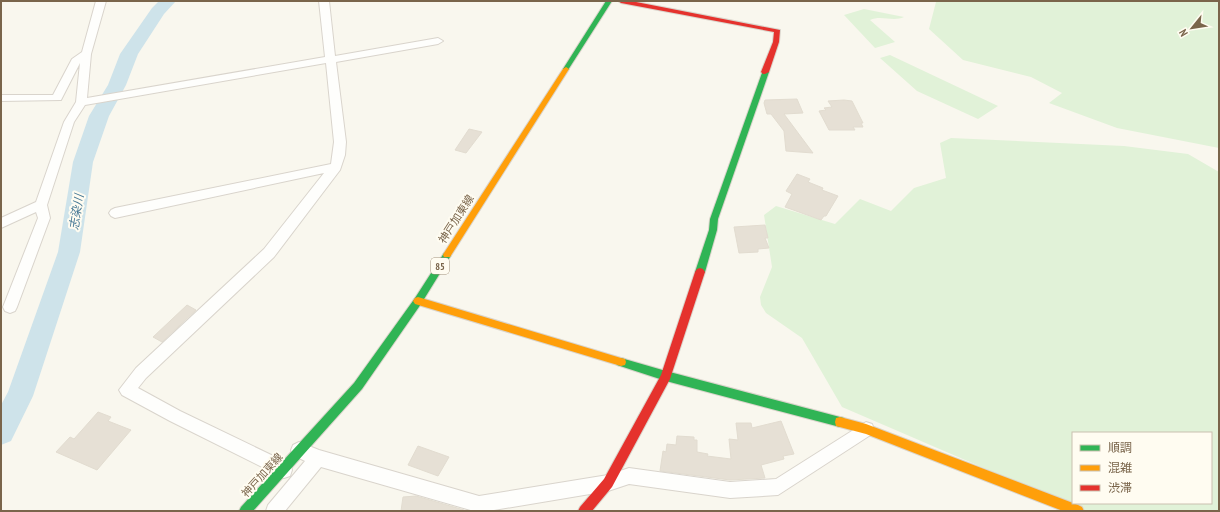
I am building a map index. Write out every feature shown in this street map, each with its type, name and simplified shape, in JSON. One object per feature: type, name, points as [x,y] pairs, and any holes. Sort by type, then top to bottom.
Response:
[{"type":"street","points":[[10,308],[44,218],[41,205],[69,122],[81,102],[86,54],[100,1]]},
{"type":"street","points":[[284,470],[175,416],[127,390],[141,373],[269,254],[286,230],[336,168],[340,142],[324,1]]},
{"type":"street","name":"神戸加東線","points":[[245,511],[284,470],[299,450],[358,386],[418,301],[609,1]]},
{"type":"street","points":[[584,511],[608,483],[666,376],[713,230],[714,219],[776,42],[778,31],[621,1]]},
{"type":"street","points":[[81,102],[438,41]]},
{"type":"street","points":[[1,98],[57,98],[77,59],[86,54]]},
{"type":"street","points":[[115,213],[336,168]]},
{"type":"street","points":[[1,223],[41,205]]},
{"type":"street","points":[[418,301],[666,376],[866,429],[1078,511]]},
{"type":"street","points":[[299,450],[318,458],[478,504],[608,483],[629,476],[730,490],[778,487],[866,429]]},
{"type":"street","points":[[274,511],[318,458]]},
{"type":"green space","points":[[935,1],[1219,1],[1219,148],[1117,128],[1049,103],[1062,93],[1031,77],[963,60],[929,29]]},
{"type":"green space","points":[[864,9],[904,17],[896,19],[878,18],[870,20],[895,42],[875,48],[844,15]]},
{"type":"green space","points":[[890,55],[998,106],[978,119],[917,91],[880,58]]},
{"type":"green space","points":[[951,138],[1124,146],[1188,154],[1219,172],[1219,511],[1084,511],[842,407],[802,338],[766,313],[761,305],[760,297],[772,267],[764,215],[776,206],[835,224],[860,199],[891,211],[914,188],[946,178],[940,143]]},
{"type":"building","points":[[797,99],[803,113],[784,114],[813,153],[786,151],[784,131],[771,114],[767,114],[764,103],[765,100]]},
{"type":"building","points":[[828,101],[852,101],[863,123],[861,123],[863,127],[853,127],[855,130],[829,130],[819,111],[826,110],[824,108],[832,107]]},
{"type":"building","points":[[469,129],[482,132],[466,153],[455,150]]},
{"type":"building","points":[[797,174],[810,179],[808,182],[823,188],[822,190],[838,196],[826,216],[824,216],[821,220],[785,207],[792,194],[786,191]]},
{"type":"building","points":[[765,225],[768,238],[765,238],[769,248],[758,249],[758,252],[739,253],[734,227]]},
{"type":"building","points":[[187,305],[196,310],[162,342],[153,337]]},
{"type":"building","points":[[98,412],[111,417],[108,421],[131,430],[97,470],[56,452],[70,437],[74,439]]},
{"type":"building","points":[[781,421],[794,454],[783,456],[784,459],[761,465],[765,478],[730,480],[660,471],[663,451],[666,452],[667,444],[676,445],[677,436],[694,437],[694,440],[697,440],[697,452],[708,454],[707,456],[731,459],[729,439],[738,440],[736,423],[751,423],[752,428]]},
{"type":"building","points":[[418,446],[449,457],[438,476],[408,465]]},
{"type":"building","points":[[416,496],[464,511],[401,511],[403,497]]},
{"type":"waterway","name":"志染川","points":[[1,432],[20,396],[69,252],[83,162],[99,116],[117,85],[129,54],[158,11],[168,1]]},
{"type":"traffic: fast","points":[[566,69],[609,1]]},
{"type":"traffic: fast","points":[[700,272],[713,230],[714,219],[765,72]]},
{"type":"traffic: fast","points":[[245,511],[358,386],[418,301],[447,255]]},
{"type":"traffic: fast","points":[[621,362],[666,376],[840,422]]},
{"type":"traffic: slow","points":[[447,255],[566,69]]},
{"type":"traffic: slow","points":[[418,301],[621,362]]},
{"type":"traffic: slow","points":[[840,422],[866,429],[1078,511]]},
{"type":"traffic: jam","points":[[621,1],[778,31],[776,42],[765,72]]},
{"type":"traffic: jam","points":[[584,511],[608,483],[666,376],[700,272]]}]
